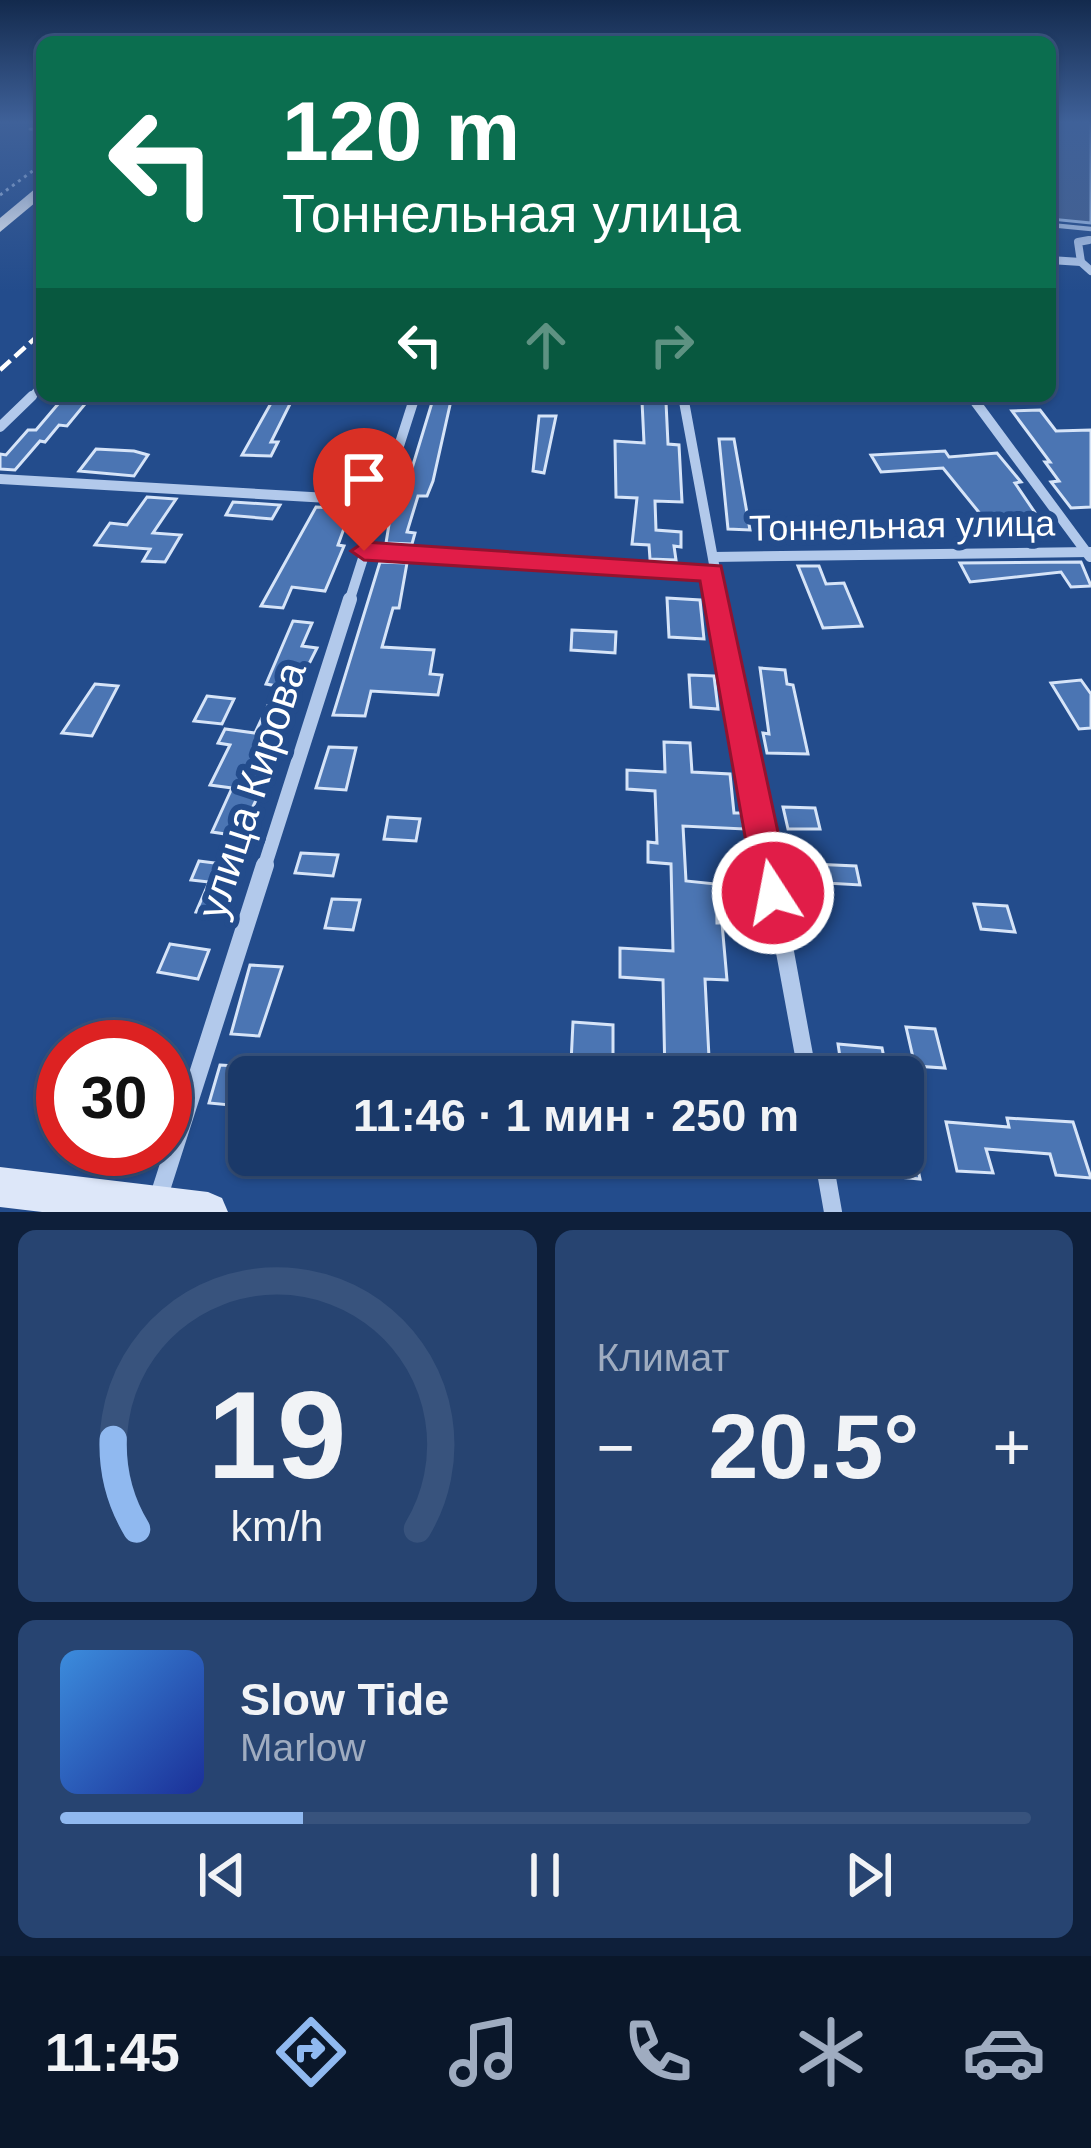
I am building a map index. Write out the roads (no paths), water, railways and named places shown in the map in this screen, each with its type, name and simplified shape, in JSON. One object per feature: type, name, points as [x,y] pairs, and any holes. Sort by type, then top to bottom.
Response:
[{"type":"main road","points":[[0,210],[22,193]]},
{"type":"main road","points":[[0,227],[22,193]]},
{"type":"street","points":[[1081,262],[1078,242],[1091,239]]},
{"type":"street","points":[[1056,260],[1081,262],[1091,271]]},
{"type":"street","points":[[0,427],[36,392]]},
{"type":"street","name":"улица Кирова","points":[[156,1205],[413,402]]},
{"type":"street","points":[[684,402],[804,1056]]},
{"type":"street","points":[[976,402],[1090,554]]},
{"type":"street","points":[[0,479],[381,501]]},
{"type":"street","name":"Тоннельная улица","points":[[364,551],[712,565],[1090,554]]},
{"type":"street","points":[[827,1176],[833,1212]]},
{"type":"street","points":[[0,1187],[208,1212]]},
{"type":"lane","points":[[1056,226],[1091,230]]},
{"type":"water","points":[[1056,178],[1091,178],[1091,223],[1056,220]]},
{"type":"railway","points":[[0,370],[36,337]]}]
